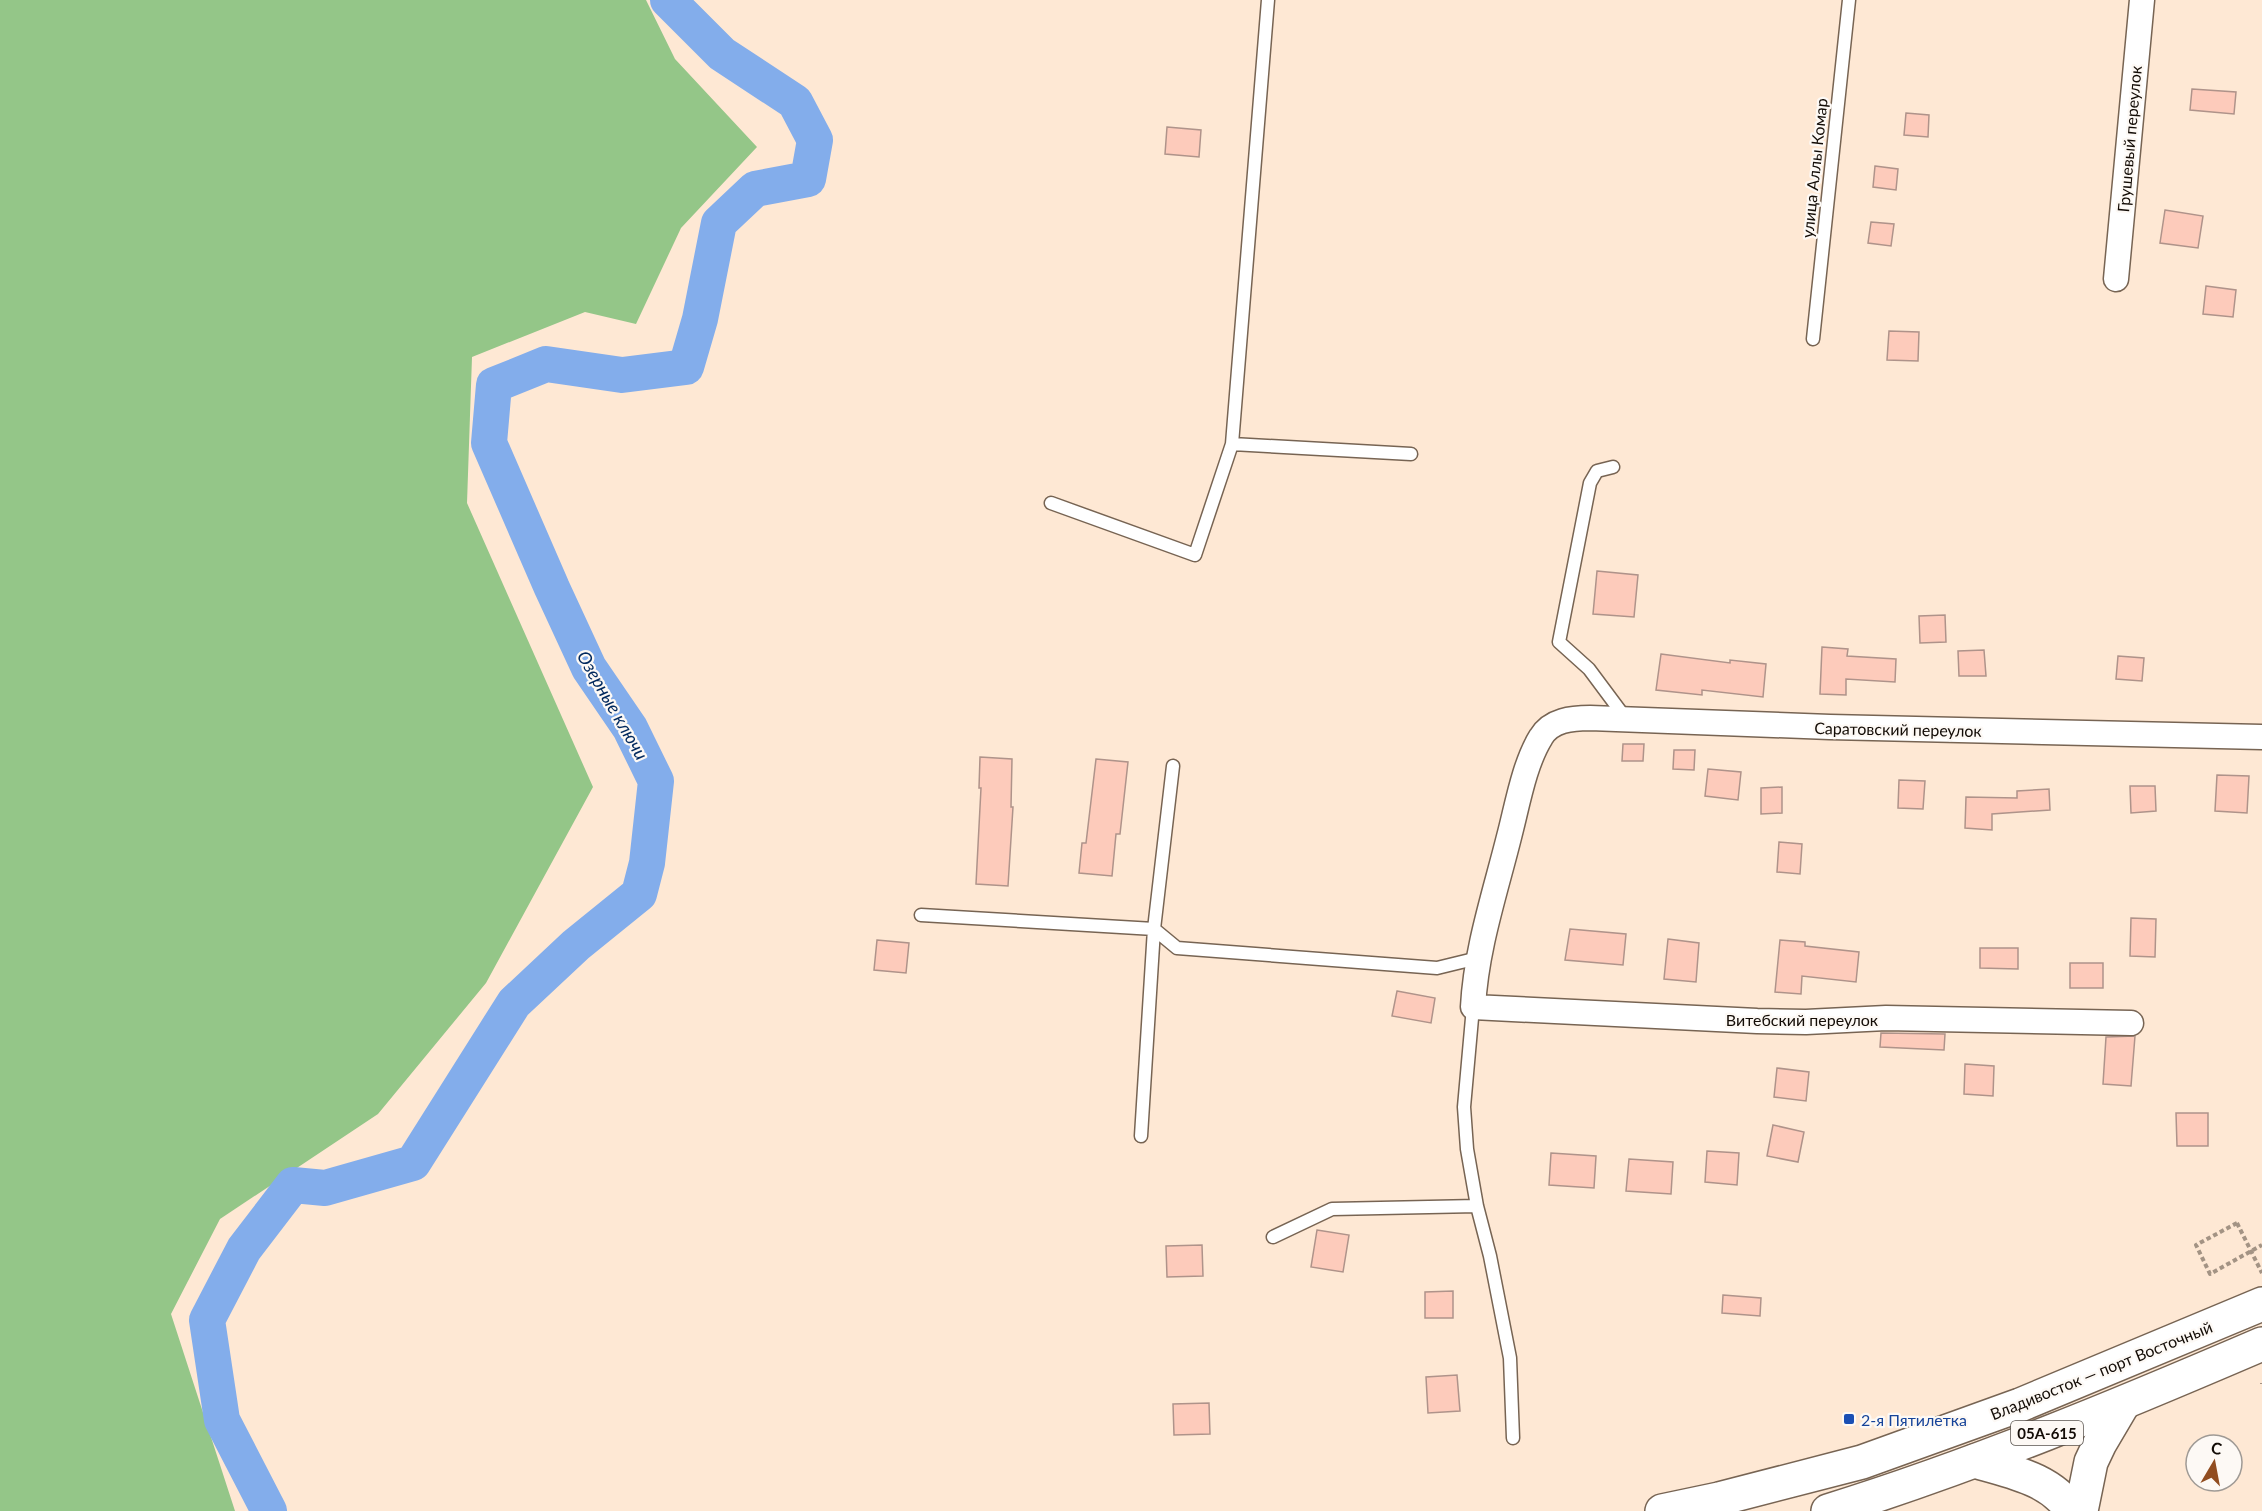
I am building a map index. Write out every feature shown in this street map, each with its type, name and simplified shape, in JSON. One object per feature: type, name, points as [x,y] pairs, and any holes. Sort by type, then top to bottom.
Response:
[{"type":"main road","name":"Владивосток — порт Восточный","points":[[1662,1511],[1719,1499],[1862,1462],[2020,1405],[2262,1304]]},
{"type":"main road","name":"05А-615","points":[[1828,1511],[1975,1461],[2123,1404],[2262,1344]]},
{"type":"main road","points":[[2081,1511],[2091,1462],[2123,1404]]},
{"type":"main road","points":[[1975,1461],[2044,1484],[2059,1494],[2072,1511]]},
{"type":"street","name":"Грушевый переулок","points":[[2116,279],[2142,0]]},
{"type":"street","name":"Саратовский переулок","points":[[1478,958],[1525,777],[1541,737],[1549,728],[1561,721],[1575,718],[2262,737]]},
{"type":"street","points":[[1473,1007],[1478,958]]},
{"type":"street","name":"Витебский переулок","points":[[1473,1007],[1757,1021],[1806,1022],[1886,1018],[2131,1023]]},
{"type":"lane","points":[[1051,503],[1195,555],[1232,444],[1268,0]]},
{"type":"lane","name":"улица Аллы Комар","points":[[1812,339],[1849,0]]},
{"type":"lane","points":[[1232,444],[1411,454]]},
{"type":"lane","points":[[1612,467],[1597,471],[1590,483],[1559,642],[1589,669],[1628,721]]},
{"type":"lane","points":[[1141,1136],[1154,929],[1173,766]]},
{"type":"lane","points":[[921,915],[1154,929],[1177,948],[1437,968],[1478,958]]},
{"type":"lane","points":[[1473,1007],[1464,1107],[1467,1149],[1510,1358],[1513,1438]]},
{"type":"lane","points":[[1273,1237],[1332,1209],[1477,1206]]},
{"type":"path","points":[[2262,1245],[2210,1274],[2196,1245],[2237,1223],[2262,1273]]},
{"type":"green space","points":[[0,0],[646,0],[675,59],[757,147],[681,228],[636,324],[585,312],[472,357],[467,503],[593,787],[486,983],[378,1114],[220,1219],[171,1314],[235,1511],[0,1511]]},
{"type":"building","points":[[2192,89],[2236,92],[2234,114],[2190,110]]},
{"type":"building","points":[[1906,113],[1929,115],[1928,137],[1904,135]]},
{"type":"building","points":[[1167,127],[1201,130],[1199,157],[1165,154]]},
{"type":"building","points":[[1875,166],[1898,169],[1896,190],[1873,187]]},
{"type":"building","points":[[2165,210],[2203,216],[2198,248],[2160,243]]},
{"type":"building","points":[[1871,222],[1894,224],[1891,246],[1868,243]]},
{"type":"building","points":[[2206,286],[2236,290],[2233,317],[2203,314]]},
{"type":"building","points":[[1889,331],[1919,332],[1918,361],[1887,360]]},
{"type":"building","points":[[1597,571],[1638,575],[1634,617],[1593,614]]},
{"type":"building","points":[[1945,615],[1946,642],[1920,643],[1919,616]]},
{"type":"building","points":[[1822,647],[1848,649],[1847,656],[1896,659],[1895,682],[1846,679],[1846,695],[1820,694]]},
{"type":"building","points":[[1984,650],[1986,676],[1959,676],[1958,651]]},
{"type":"building","points":[[1661,654],[1730,663],[1730,660],[1766,664],[1763,697],[1702,690],[1702,695],[1656,690]]},
{"type":"building","points":[[2118,656],[2144,658],[2142,681],[2116,679]]},
{"type":"building","points":[[1623,744],[1644,744],[1643,761],[1622,761]]},
{"type":"building","points":[[1674,750],[1695,750],[1694,770],[1673,769]]},
{"type":"building","points":[[980,757],[1012,759],[1011,807],[1013,807],[1008,886],[976,884],[981,788],[979,788]]},
{"type":"building","points":[[1096,759],[1128,762],[1120,834],[1116,834],[1112,876],[1079,873],[1082,843],[1086,843]]},
{"type":"building","points":[[1708,769],[1741,772],[1738,800],[1705,796]]},
{"type":"building","points":[[2217,775],[2249,776],[2247,813],[2215,811]]},
{"type":"building","points":[[1899,780],[1925,781],[1923,809],[1898,808]]},
{"type":"building","points":[[2130,786],[2155,786],[2156,811],[2131,813]]},
{"type":"building","points":[[1782,787],[1782,813],[1761,814],[1761,788]]},
{"type":"building","points":[[2049,789],[2050,810],[1992,814],[1992,830],[1965,828],[1966,797],[2017,798],[2017,791]]},
{"type":"building","points":[[1779,842],[1802,844],[1800,874],[1777,872]]},
{"type":"building","points":[[2131,918],[2156,919],[2155,957],[2130,956]]},
{"type":"building","points":[[1570,929],[1626,934],[1623,965],[1565,960]]},
{"type":"building","points":[[1668,939],[1699,943],[1696,982],[1664,979]]},
{"type":"building","points":[[877,940],[909,943],[906,973],[874,970]]},
{"type":"building","points":[[1780,940],[1805,942],[1805,946],[1859,952],[1856,982],[1802,976],[1801,994],[1775,992]]},
{"type":"building","points":[[1980,948],[2018,948],[2018,969],[1980,968]]},
{"type":"building","points":[[2070,963],[2103,963],[2103,988],[2070,988]]},
{"type":"building","points":[[1397,991],[1435,998],[1431,1023],[1392,1016]]},
{"type":"building","points":[[1881,1033],[1945,1034],[1944,1050],[1880,1047]]},
{"type":"building","points":[[2135,1036],[2131,1086],[2103,1084],[2106,1037]]},
{"type":"building","points":[[1965,1064],[1994,1066],[1993,1096],[1964,1094]]},
{"type":"building","points":[[1777,1068],[1809,1072],[1806,1101],[1774,1097]]},
{"type":"building","points":[[2176,1113],[2208,1113],[2208,1146],[2177,1146]]},
{"type":"building","points":[[1773,1125],[1804,1132],[1798,1162],[1767,1156]]},
{"type":"building","points":[[1707,1151],[1739,1153],[1737,1185],[1705,1182]]},
{"type":"building","points":[[1551,1153],[1596,1156],[1594,1188],[1549,1185]]},
{"type":"building","points":[[1629,1159],[1673,1162],[1671,1194],[1626,1191]]},
{"type":"building","points":[[1317,1230],[1349,1235],[1343,1272],[1311,1267]]},
{"type":"building","points":[[1202,1245],[1203,1276],[1167,1277],[1166,1246]]},
{"type":"building","points":[[1453,1291],[1453,1318],[1425,1318],[1425,1292]]},
{"type":"building","points":[[1723,1295],[1761,1298],[1760,1316],[1722,1313]]},
{"type":"building","points":[[1457,1375],[1460,1411],[1428,1413],[1426,1377]]},
{"type":"building","points":[[1209,1403],[1210,1434],[1174,1435],[1173,1404]]},
{"type":"waterway","name":"Озерные ключи","points":[[269,1511],[222,1420],[207,1320],[244,1249],[293,1185],[325,1188],[413,1163],[514,1003],[576,945],[639,894],[647,863],[656,781],[630,728],[589,668],[489,443],[494,385],[546,364],[622,375],[686,367],[700,319],[719,223],[755,189],[808,179],[815,140],[795,102],[722,54],[668,0]]},
{"type":"place","name":"2-я Пятилетка","points":[[1849,1419]]}]
